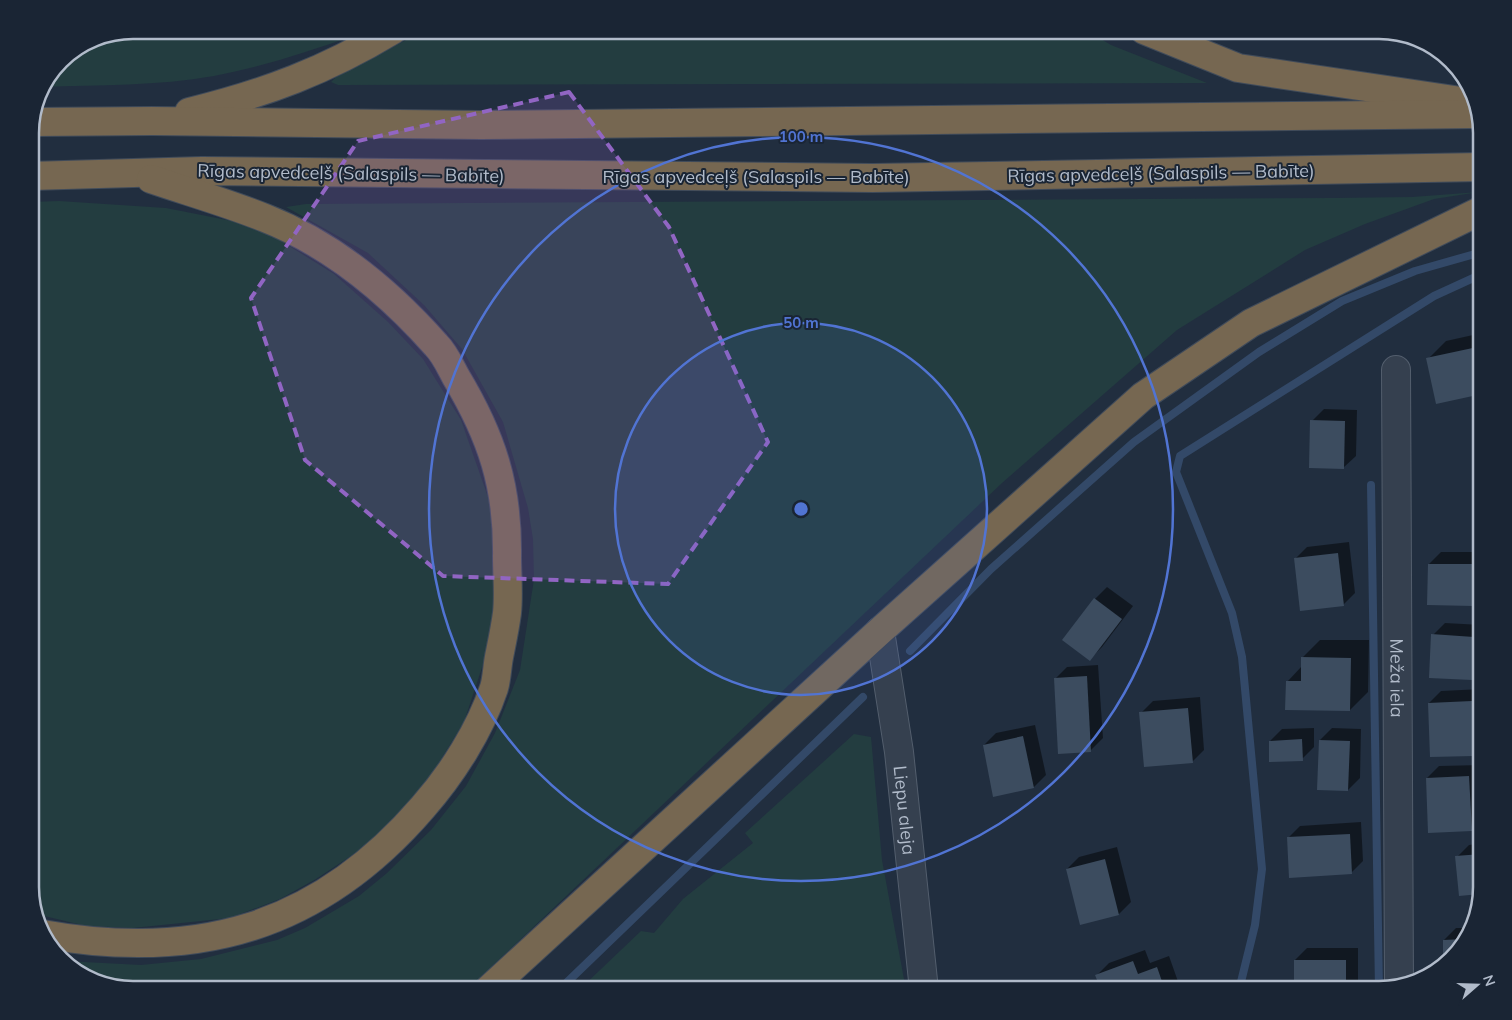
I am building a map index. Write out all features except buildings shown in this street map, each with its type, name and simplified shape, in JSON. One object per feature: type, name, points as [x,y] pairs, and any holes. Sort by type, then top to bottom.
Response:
[{"type":"highway","points":[[152,121],[231,102],[308,76],[351,56],[378,39]]},
{"type":"highway","points":[[1166,39],[1238,68],[1468,102]]},
{"type":"highway","points":[[40,122],[152,121],[481,125],[1471,114]]},
{"type":"highway","name":"Rīgas apvedceļš (Salaspils — Babīte)","points":[[39,176],[222,171],[873,178],[1473,167]]},
{"type":"highway","points":[[58,944],[87,942],[165,944],[211,938],[254,927],[326,893],[364,866],[389,845],[434,794],[475,730],[494,688],[507,611],[508,526],[497,461],[472,404],[439,347],[393,301],[341,258],[298,233],[265,218],[136,173]]},
{"type":"highway","points":[[498,981],[880,631],[1143,396],[1251,323],[1473,214]]},
{"type":"highway","points":[[52,936],[87,942]]},
{"type":"street","name":"Meža iela","points":[[1396,370],[1399,979]]},
{"type":"street","name":"Liepu aleja","points":[[880,631],[899,752],[923,981]]},
{"type":"highlighted area","points":[[569,92],[669,227],[768,442],[668,584],[443,576],[305,460],[251,298],[358,141]]},
{"type":"green space","points":[[344,39],[267,64],[214,76],[150,83],[51,87],[66,66],[86,51],[103,44],[121,40]]},
{"type":"green space","points":[[408,39],[1101,39],[1111,45],[1207,83],[338,85],[331,82],[336,77]]},
{"type":"green space","points":[[1473,192],[1434,199],[1365,224],[1305,250],[1177,330],[1002,483],[476,981],[133,981],[109,978],[91,972],[76,962],[141,965],[201,959],[277,940],[305,928],[359,896],[387,873],[431,830],[466,786],[495,733],[520,670],[534,579],[533,539],[528,508],[503,422],[462,349],[424,305],[368,253],[286,207],[306,204],[1412,197]]},
{"type":"green space","points":[[59,201],[166,208],[257,226],[334,274],[388,322],[423,359],[461,420],[496,520],[492,637],[464,722],[432,774],[396,817],[357,852],[316,879],[280,899],[230,918],[133,928],[86,926],[44,916],[42,911],[39,893],[39,202]]},
{"type":"green space","points":[[854,734],[871,737],[882,860],[904,981],[588,981],[641,931],[654,933],[683,899],[753,843],[745,833]]},
{"type":"waterway","points":[[910,651],[991,569],[1134,442],[1259,352],[1342,301],[1415,271],[1473,255]]},
{"type":"waterway","points":[[1241,981],[1255,925],[1262,869],[1242,657],[1232,613],[1176,472],[1180,456],[1434,296],[1473,278]]},
{"type":"waterway","points":[[1371,485],[1379,981]]},
{"type":"waterway","points":[[568,981],[863,697]]}]
